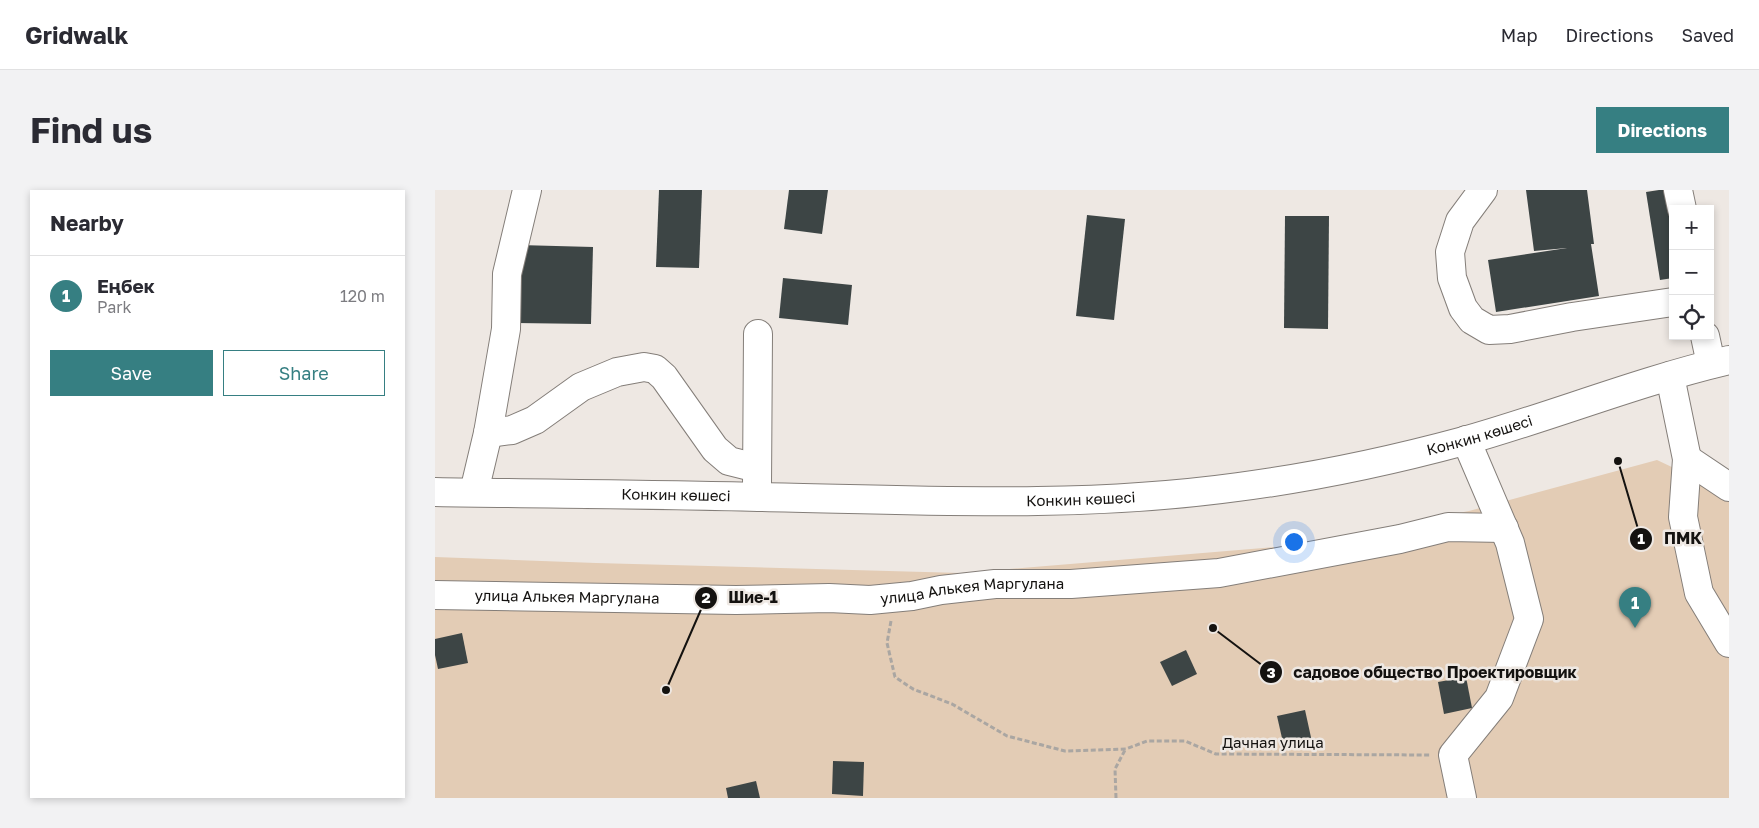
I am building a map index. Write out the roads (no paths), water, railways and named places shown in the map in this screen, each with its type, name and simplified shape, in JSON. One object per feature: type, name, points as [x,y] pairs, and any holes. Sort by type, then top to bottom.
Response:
[{"type":"main road","points":[[474,492],[506,329],[507,274],[527,190]]},
{"type":"main road","points":[[1483,190],[1460,221],[1450,252],[1451,278],[1463,308],[1473,320],[1489,330],[1511,329],[1572,317],[1669,303]]},
{"type":"main road","points":[[1679,190],[1681,205]]},
{"type":"main road","points":[[757,496],[758,334]]},
{"type":"main road","points":[[1707,340],[1720,362]]},
{"type":"main road","name":"Конкин көшесі","points":[[435,492],[757,496],[984,503],[1154,497],[1238,487],[1344,470],[1466,440],[1720,362]]},
{"type":"main road","points":[[487,433],[512,430],[535,420],[581,387],[617,372],[645,367],[655,369],[664,377],[715,449],[729,462],[757,468]]},
{"type":"main road","points":[[1670,376],[1687,458],[1683,517],[1699,593],[1729,643]]},
{"type":"main road","points":[[1462,798],[1453,754],[1499,698],[1529,619],[1510,543],[1466,440]]},
{"type":"main road","points":[[1687,458],[1729,487]]},
{"type":"main road","name":"улица Алькея Маргулана","points":[[435,595],[736,600],[829,598],[870,600],[995,584],[1071,584],[1219,573],[1401,539],[1448,527],[1504,528]]},
{"type":"place","name":"ПМК","points":[[1618,461]]},
{"type":"place","name":"садовое общество Проектировщик","points":[[1213,628]]},
{"type":"place","name":"Еңбек","points":[[1635,628]]},
{"type":"place","name":"Шие-1","points":[[666,690]]}]
